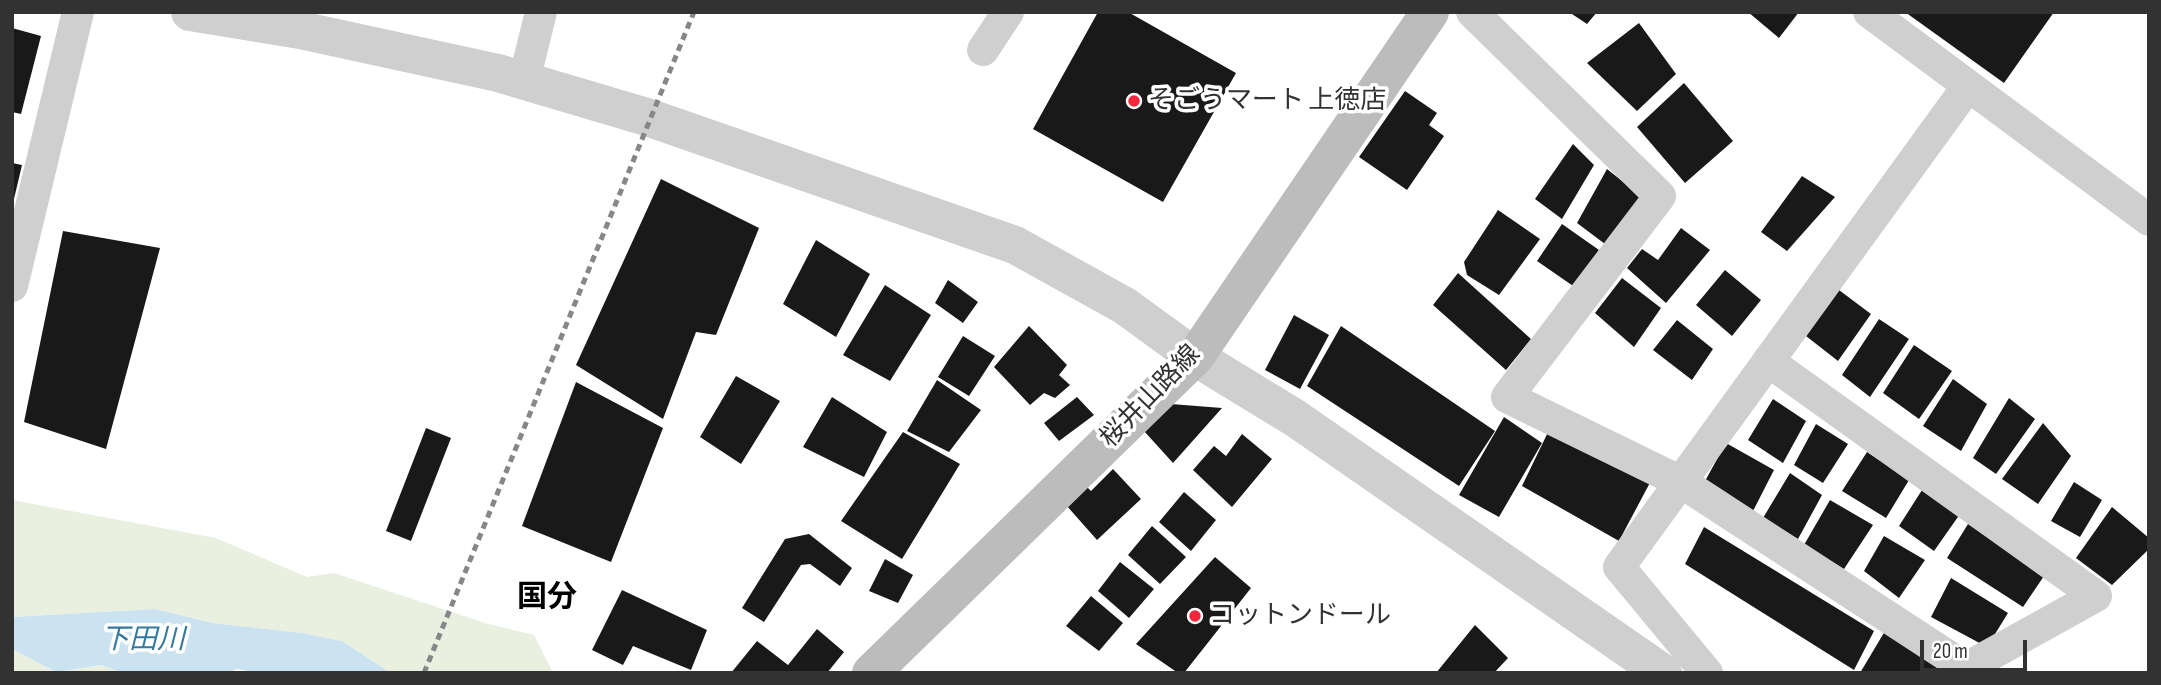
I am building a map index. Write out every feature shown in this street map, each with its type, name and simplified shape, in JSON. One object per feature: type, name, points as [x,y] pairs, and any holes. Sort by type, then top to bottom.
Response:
[{"type":"main road","name":"桜井山路線","points":[[872,673],[1195,357],[1430,12]]},
{"type":"street","points":[[12,286],[78,12]]},
{"type":"street","points":[[190,12],[300,30],[498,73],[650,118],[1015,245],[1125,306],[1195,357],[1295,418],[1663,673]]},
{"type":"street","points":[[524,81],[541,12]]},
{"type":"street","points":[[983,50],[1008,12]]},
{"type":"street","points":[[1472,12],[1660,196],[1507,397],[1681,482],[1968,667],[2096,596],[1768,361]]},
{"type":"street","points":[[1869,12],[2149,220]]},
{"type":"street","points":[[1707,673],[1619,567],[1968,86]]},
{"type":"green space","points":[[12,500],[216,538],[307,577],[334,573],[485,623],[534,635],[553,673],[391,673],[342,641],[302,633],[213,623],[155,609],[12,617]]},
{"type":"green space","points":[[12,649],[56,672],[103,665],[122,673],[12,673]]},
{"type":"water","name":"下田川","points":[[155,609],[213,623],[302,633],[342,641],[391,673],[258,673],[237,669],[227,673],[122,673],[102,665],[56,672],[12,649],[12,617]]},
{"type":"building","name":"そごうマート 上徳店","points":[[1098,12],[1128,12],[1236,73],[1163,202],[1033,129]]},
{"type":"building","points":[[1569,12],[1597,12],[1587,24]]},
{"type":"building","points":[[1748,12],[1799,12],[1779,38]]},
{"type":"building","points":[[1905,12],[2054,12],[2004,83]]},
{"type":"building","points":[[1639,23],[1676,74],[1637,111],[1587,63]]},
{"type":"building","points":[[12,28],[41,36],[21,114],[12,112]]},
{"type":"building","points":[[1684,83],[1733,141],[1685,183],[1637,127]]},
{"type":"building","points":[[1405,91],[1437,113],[1429,125],[1444,136],[1407,190],[1359,157]]},
{"type":"building","points":[[1573,144],[1594,165],[1562,219],[1535,199]]},
{"type":"building","points":[[12,163],[22,165],[13,203],[12,203]]},
{"type":"building","points":[[1607,169],[1641,196],[1609,247],[1577,223]]},
{"type":"building","points":[[1802,176],[1835,197],[1787,251],[1761,232]]},
{"type":"building","points":[[661,179],[759,228],[716,335],[696,332],[663,419],[576,365]]},
{"type":"building","points":[[1498,210],[1540,239],[1499,295],[1467,275],[1464,262]]},
{"type":"building","points":[[1562,224],[1599,250],[1576,288],[1537,261]]},
{"type":"building","points":[[1681,228],[1710,250],[1666,303],[1627,268],[1642,249],[1658,260]]},
{"type":"building","points":[[63,231],[160,248],[106,449],[24,422]]},
{"type":"building","points":[[816,240],[870,274],[836,337],[783,304]]},
{"type":"building","points":[[1725,270],[1761,300],[1732,336],[1696,305]]},
{"type":"building","points":[[1458,273],[1531,339],[1506,370],[1433,305]]},
{"type":"building","points":[[1622,278],[1661,308],[1634,347],[1595,313]]},
{"type":"building","points":[[948,280],[978,302],[963,323],[935,303]]},
{"type":"building","points":[[885,285],[931,315],[890,381],[843,355]]},
{"type":"building","points":[[1839,290],[1871,314],[1838,361],[1806,336]]},
{"type":"building","points":[[1294,315],[1329,335],[1300,389],[1265,370]]},
{"type":"building","points":[[1879,319],[1909,339],[1870,397],[1842,375]]},
{"type":"building","points":[[1677,320],[1713,349],[1692,380],[1653,350]]},
{"type":"building","points":[[1029,326],[1067,365],[1059,375],[1070,385],[1055,398],[1044,393],[1030,405],[994,367]]},
{"type":"building","points":[[1341,326],[1495,431],[1459,486],[1307,386]]},
{"type":"building","points":[[963,336],[995,356],[969,396],[938,377]]},
{"type":"building","points":[[1914,345],[1952,371],[1919,419],[1883,393]]},
{"type":"building","points":[[736,376],[780,401],[741,464],[700,437]]},
{"type":"building","points":[[1953,379],[1987,404],[1961,451],[1923,426]]},
{"type":"building","points":[[937,380],[981,410],[949,452],[907,431]]},
{"type":"building","points":[[576,382],[663,428],[611,562],[522,526]]},
{"type":"building","points":[[832,397],[887,432],[864,477],[803,447]]},
{"type":"building","points":[[1077,397],[1094,415],[1059,441],[1044,423]]},
{"type":"building","points":[[2009,398],[2035,419],[1996,474],[1973,458]]},
{"type":"building","points":[[1773,399],[1806,421],[1783,463],[1748,440]]},
{"type":"building","points":[[1171,404],[1222,408],[1173,463],[1144,431]]},
{"type":"building","points":[[1504,417],[1542,443],[1499,517],[1459,495]]},
{"type":"building","points":[[2043,423],[2071,456],[2038,504],[2002,479]]},
{"type":"building","points":[[1816,424],[1848,444],[1823,483],[1794,465]]},
{"type":"building","points":[[1551,426],[1653,477],[1619,541],[1522,486]]},
{"type":"building","points":[[426,428],[451,438],[411,541],[386,531]]},
{"type":"building","points":[[903,432],[960,464],[902,559],[841,521]]},
{"type":"building","points":[[1242,434],[1272,459],[1232,507],[1193,470],[1214,446],[1226,456]]},
{"type":"building","points":[[1726,443],[1774,470],[1753,511],[1705,481]]},
{"type":"building","points":[[1867,452],[1909,480],[1886,518],[1842,491]]},
{"type":"building","points":[[1113,469],[1141,499],[1097,540],[1066,505],[1084,484],[1091,491]]},
{"type":"building","points":[[1790,473],[1822,495],[1798,539],[1763,518]]},
{"type":"building","points":[[2074,482],[2102,500],[2080,537],[2051,521]]},
{"type":"building","points":[[1922,490],[1960,514],[1934,551],[1899,526]]},
{"type":"building","points":[[1184,492],[1216,520],[1191,551],[1159,522]]},
{"type":"building","points":[[1830,500],[1873,525],[1844,569],[1804,545]]},
{"type":"building","points":[[2112,507],[2149,538],[2149,549],[2112,585],[2076,558]]},
{"type":"building","points":[[1968,524],[2044,576],[2023,607],[1947,558]]},
{"type":"building","points":[[1152,526],[1186,557],[1160,584],[1128,555]]},
{"type":"building","points":[[1704,527],[1874,631],[1854,670],[1685,564]]},
{"type":"building","points":[[809,534],[852,568],[840,586],[810,564],[801,565],[764,622],[742,608],[785,539]]},
{"type":"building","points":[[1884,536],[1925,560],[1899,598],[1864,571]]},
{"type":"building","name":"コットンドール","points":[[1215,557],[1251,588],[1184,673],[1178,673],[1136,644]]},
{"type":"building","points":[[885,559],[913,575],[898,603],[869,591]]},
{"type":"building","points":[[1120,562],[1154,589],[1129,618],[1098,591]]},
{"type":"building","points":[[1951,578],[2008,613],[1987,647],[1931,617]]},
{"type":"building","points":[[622,590],[707,630],[691,670],[633,646],[623,665],[592,650]]},
{"type":"building","points":[[1091,596],[1123,623],[1099,651],[1066,626]]},
{"type":"building","points":[[1475,625],[1508,658],[1494,673],[1436,673]]},
{"type":"building","points":[[1888,626],[1954,673],[1860,673]]},
{"type":"building","points":[[817,629],[844,652],[827,673],[731,673],[757,641],[788,665]]},
{"type":"railway","points":[[424,673],[694,12]]},
{"type":"place","name":"そごうマート 上徳店","points":[[1134,101]]},
{"type":"place","name":"コットンドール","points":[[1195,616]]},
{"type":"district","name":"国分","points":[[547,598]]}]
